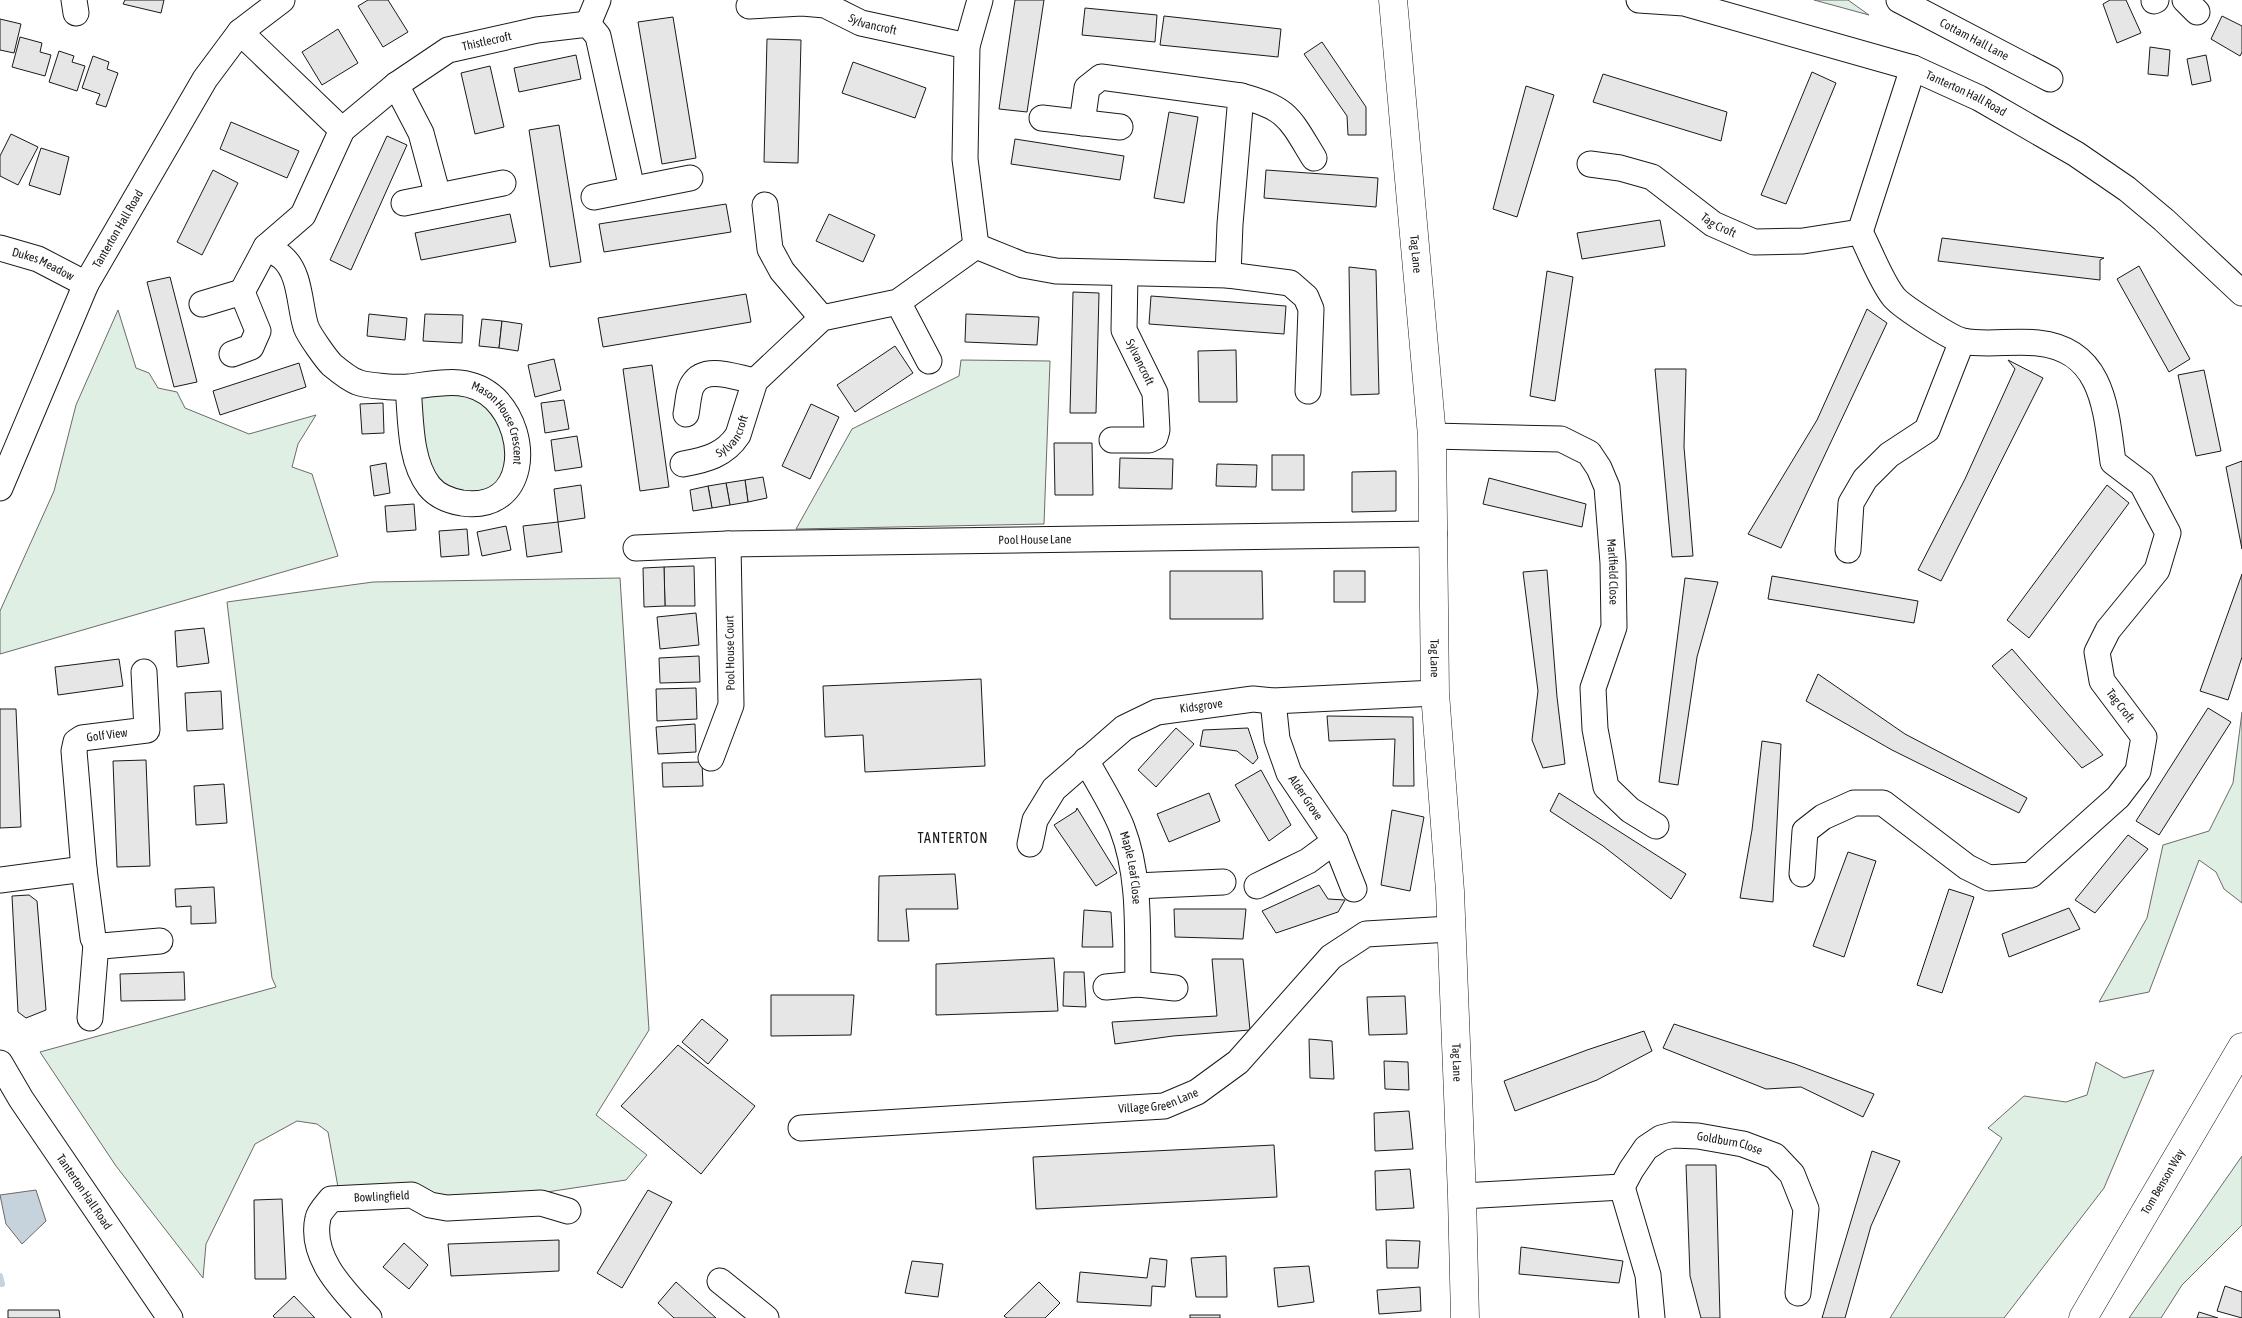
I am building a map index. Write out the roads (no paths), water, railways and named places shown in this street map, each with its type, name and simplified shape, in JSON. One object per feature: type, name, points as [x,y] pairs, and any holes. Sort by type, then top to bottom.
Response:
[{"type":"main road","name":"Tag Lane","points":[[1393,0],[1432,436],[1435,693],[1450,891],[1462,1196],[1464,1318]]},
{"type":"main road","name":"Tom Benson Way","points":[[2083,1318],[2242,1047]]},
{"type":"street","name":"Tanterton Hall Road","points":[[0,488],[86,284],[205,79],[240,32],[282,0]]},
{"type":"street","points":[[598,0],[588,24],[598,36],[632,189]]},
{"type":"street","points":[[976,246],[964,159],[967,46],[980,0]]},
{"type":"street","name":"Tanterton Hall Road","points":[[1639,0],[1684,3],[1913,68],[1979,98],[2076,154],[2126,189],[2164,220],[2242,294]]},
{"type":"street","name":"Cottam Hall Lane","points":[[1899,0],[2050,79]]},
{"type":"street","name":"Sylvancroft","points":[[749,6],[802,3],[825,5],[861,23],[967,46]]},
{"type":"street","name":"Thistlecroft","points":[[242,292],[266,247],[303,215],[342,130],[396,85],[448,50],[537,30],[588,24]]},
{"type":"street","points":[[240,32],[342,130]]},
{"type":"street","points":[[1860,232],[1913,68]]},
{"type":"street","points":[[1082,123],[1087,88],[1101,77],[1241,96],[1267,103],[1289,118],[1314,158]]},
{"type":"street","points":[[396,85],[421,133],[438,196]]},
{"type":"street","points":[[1228,275],[1230,224],[1241,96]]},
{"type":"street","points":[[1042,118],[1120,127]]},
{"type":"street","name":"Tag Croft","points":[[1590,164],[1620,168],[1652,177],[1713,224],[1754,242],[1803,241],[1860,232],[1893,297],[1932,324],[1962,341],[2040,343],[2071,352],[2089,372],[2102,392],[2113,462],[2142,484],[2168,533],[2156,570],[2108,630],[2097,652],[2102,682],[2144,737],[2138,771],[2118,797],[2030,875],[1990,878],[1967,867],[1883,803],[1854,804],[1823,817],[1805,831],[1802,874]]},
{"type":"street","points":[[594,197],[690,178]]},
{"type":"street","points":[[404,203],[503,184]]},
{"type":"street","points":[[765,205],[770,249],[782,271],[822,318],[898,302],[976,246]]},
{"type":"street","points":[[976,246],[1023,265],[1056,271],[1228,275],[1290,283],[1306,297],[1311,309],[1308,391]]},
{"type":"street","name":"Mason House Crescent","points":[[266,247],[283,258],[295,277],[307,329],[331,364],[357,382],[408,387],[434,382],[460,381],[483,390],[496,400],[507,416],[516,437],[518,456],[514,476],[506,491],[492,502],[473,504],[454,501],[439,495],[429,486],[414,449],[408,387]]},
{"type":"street","name":"Dukes Meadow","points":[[0,248],[38,259],[86,284]]},
{"type":"street","name":"Sylvancroft","points":[[1112,440],[1149,440],[1155,437],[1157,430],[1155,393],[1124,330],[1124,273]]},
{"type":"street","points":[[202,304],[242,292],[258,331],[251,347],[232,354]]},
{"type":"street","points":[[898,302],[929,361]]},
{"type":"street","name":"Sylvancroft","points":[[683,464],[709,459],[733,442],[738,435],[755,381],[822,318]]},
{"type":"street","points":[[1848,550],[1851,503],[1865,479],[1889,455],[1927,430],[1962,341]]},
{"type":"street","points":[[686,414],[692,384],[710,372],[755,381]]},
{"type":"street","name":"Marlfield Close","points":[[1432,436],[1561,440],[1589,453],[1599,468],[1607,487],[1613,563],[1614,627],[1593,688],[1595,729],[1606,787],[1630,810],[1656,826]]},
{"type":"street","name":"Pool House Lane","points":[[636,548],[728,544],[1434,534]]},
{"type":"street","name":"Pool House Court","points":[[711,758],[731,705],[728,544]]},
{"type":"street","name":"Golf View","points":[[90,1018],[96,944],[93,938],[84,868],[74,752],[76,742],[82,738],[147,730],[144,672]]},
{"type":"street","name":"Kidsgrove","points":[[1030,844],[1035,820],[1054,789],[1124,728],[1157,712],[1253,699],[1274,701],[1435,693]]},
{"type":"street","name":"Alder Grove","points":[[1274,701],[1277,739],[1290,773],[1335,842],[1354,889]]},
{"type":"street","name":"Maple Leaf Close","points":[[1086,760],[1122,828],[1130,857],[1136,886],[1138,984]]},
{"type":"street","points":[[1257,886],[1308,861],[1335,842]]},
{"type":"street","points":[[0,880],[84,868]]},
{"type":"street","points":[[1136,886],[1223,882]]},
{"type":"street","name":"Village Green Lane","points":[[801,1128],[1164,1106],[1197,1092],[1238,1062],[1331,957],[1366,934],[1450,929]]},
{"type":"street","points":[[96,944],[102,946],[160,942]]},
{"type":"street","points":[[1106,987],[1138,984],[1175,988]]},
{"type":"street","name":"Tanterton Hall Road","points":[[0,1063],[21,1099],[170,1318]]},
{"type":"street","name":"Goldburn Close","points":[[1622,1187],[1646,1148],[1661,1138],[1673,1135],[1698,1136],[1743,1144],[1774,1156],[1792,1174],[1806,1210],[1798,1292]]},
{"type":"street","points":[[1462,1196],[1622,1187],[1648,1275],[1652,1318]]},
{"type":"street","name":"Bowlingfield","points":[[369,1318],[327,1269],[318,1241],[318,1217],[331,1199],[412,1195],[430,1205],[447,1208],[541,1203],[568,1211]]},
{"type":"street","points":[[720,1281],[766,1318]]},
{"type":"waterway","points":[[0,1276],[2,1284]]},
{"type":"district","name":"TANTERTON","points":[[953,838]]}]
